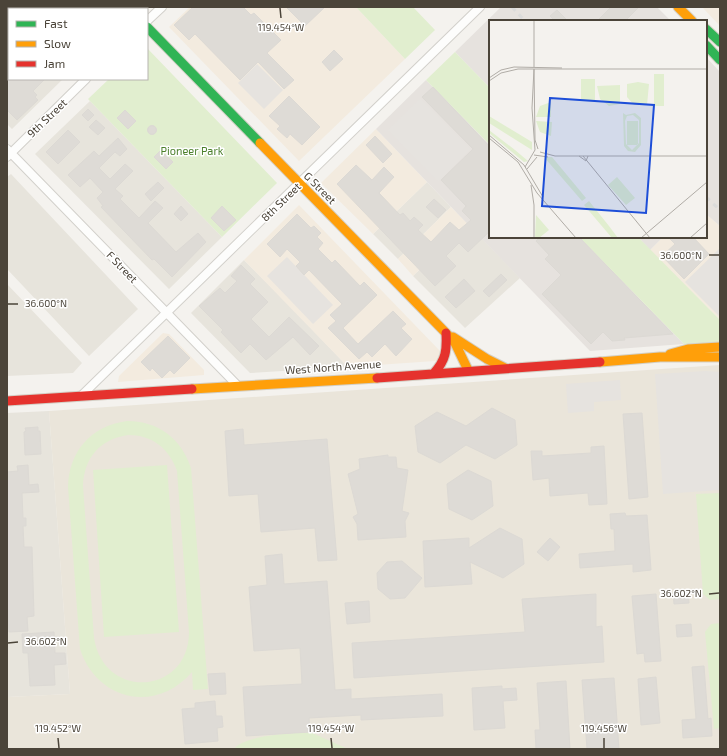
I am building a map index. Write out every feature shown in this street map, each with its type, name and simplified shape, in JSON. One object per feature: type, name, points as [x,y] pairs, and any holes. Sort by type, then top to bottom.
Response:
[{"type":"street","points":[[148,20],[162,7]]},
{"type":"street","name":"8th Street","points":[[81,396],[480,7]]},
{"type":"street","points":[[678,7],[691,20]]},
{"type":"street","name":"G Street","points":[[148,28],[446,333],[455,343],[468,370]]},
{"type":"street","points":[[707,30],[720,42]]},
{"type":"street","points":[[707,45],[720,60]]},
{"type":"street","name":"9th Street","points":[[8,153],[85,80]]},
{"type":"street","name":"F Street","points":[[8,153],[237,385]]},
{"type":"street","points":[[446,333],[487,360],[505,369]]},
{"type":"street","points":[[434,373],[444,364],[446,359],[446,333]]},
{"type":"street","name":"West North Avenue","points":[[660,357],[688,349],[720,347]]},
{"type":"street","name":"West North Avenue","points":[[7,401],[468,370],[505,369],[660,357],[720,357]]},
{"type":"shaded area","points":[[7,7],[106,8],[8,8],[8,17]]},
{"type":"shaded area","points":[[190,7],[356,7],[405,59],[299,161],[169,27]]},
{"type":"shaded area","points":[[501,7],[657,7],[670,20],[489,20],[489,87],[455,52]]},
{"type":"shaded area","points":[[702,7],[720,7],[720,26]]},
{"type":"shaded area","points":[[7,16],[8,80],[62,80],[12,129],[7,124]]},
{"type":"shaded area","points":[[707,58],[720,72],[720,226],[707,215]]},
{"type":"shaded area","points":[[257,64],[283,90],[264,109],[238,83]]},
{"type":"shaded area","points":[[426,80],[489,144],[489,238],[580,238],[684,344],[590,351],[376,129]]},
{"type":"shaded area","points":[[420,99],[470,149],[438,181],[388,130]]},
{"type":"shaded area","points":[[90,101],[222,237],[169,289],[35,154]]},
{"type":"shaded area","points":[[376,129],[427,182],[373,234],[321,183]]},
{"type":"shaded area","points":[[11,174],[138,309],[89,356],[7,269],[7,177]]},
{"type":"shaded area","points":[[427,182],[451,207],[398,259],[373,234]]},
{"type":"shaded area","points":[[299,205],[441,352],[442,354],[440,359],[435,361],[348,367],[244,260]]},
{"type":"shaded area","points":[[451,207],[467,223],[413,276],[398,259]]},
{"type":"shaded area","points":[[707,215],[720,226],[720,320],[650,250],[662,238],[707,238]]},
{"type":"shaded area","points":[[467,223],[520,278],[465,328],[413,276]]},
{"type":"shaded area","points":[[639,238],[662,238],[650,250]]},
{"type":"shaded area","points":[[720,248],[720,317],[685,282]]},
{"type":"shaded area","points":[[287,257],[333,305],[313,324],[267,276]]},
{"type":"shaded area","points":[[244,260],[348,367],[250,373],[191,313]]},
{"type":"shaded area","points":[[7,284],[82,363],[73,373],[7,376]]},
{"type":"shaded area","points":[[163,333],[169,334],[204,370],[204,375],[118,382],[119,376]]},
{"type":"shaded area","points":[[720,365],[720,749],[7,749],[7,697],[70,694],[49,411]]},
{"type":"shaded area","points":[[706,371],[720,372],[720,490],[663,494],[655,374]]},
{"type":"shaded area","points":[[620,380],[621,400],[594,402],[594,411],[568,413],[566,384]]},
{"type":"shaded area","points":[[49,411],[70,694],[7,697],[7,413]]},
{"type":"green space","points":[[356,7],[413,7],[435,30],[405,59]]},
{"type":"green space","name":"Pioneer Park","points":[[148,49],[277,183],[222,237],[88,99],[108,80],[148,80]]},
{"type":"green space","points":[[455,52],[489,87],[489,144],[426,80]]},
{"type":"green space","points":[[580,238],[639,238],[720,320],[720,342],[684,344]]},
{"type":"green space","points":[[127,421],[138,422],[149,424],[167,433],[181,448],[187,457],[191,468],[208,689],[193,690],[192,672],[178,685],[162,693],[145,697],[129,696],[113,690],[100,680],[88,667],[80,649],[68,487],[69,474],[73,462],[84,442],[103,428]],"holes":[[[128,435],[145,437],[158,444],[174,463],[177,471],[189,632],[185,653],[176,668],[162,678],[145,682],[128,680],[113,672],[101,658],[94,638],[83,486],[87,467],[95,452],[109,441],[118,437]]]},
{"type":"green space","points":[[167,465],[179,632],[104,637],[93,470]]},
{"type":"green space","points":[[720,493],[720,599],[710,600],[703,594],[696,494]]},
{"type":"green space","points":[[720,623],[720,728],[714,729],[705,632],[711,624]]},
{"type":"green space","points":[[310,732],[348,749],[234,749],[240,744],[258,738],[281,734]]},
{"type":"building","points":[[193,7],[243,7],[251,15],[254,13],[281,40],[267,53],[294,80],[284,89],[258,62],[240,80],[195,34],[189,40],[174,25]]},
{"type":"building","points":[[286,7],[325,7],[305,26]]},
{"type":"building","points":[[611,7],[639,7],[626,20],[598,20]]},
{"type":"building","points":[[557,10],[567,20],[554,20],[550,16]]},
{"type":"building","points":[[334,50],[343,59],[330,71],[322,62]]},
{"type":"building","points":[[7,79],[44,80],[33,91],[37,95],[35,97],[38,100],[17,120],[7,110]]},
{"type":"building","points":[[433,87],[489,146],[489,232],[468,252],[459,243],[446,256],[456,266],[435,286],[337,184],[356,165],[372,180],[384,167],[394,177],[379,193],[400,215],[403,213],[410,221],[414,217],[423,225],[418,230],[431,242],[450,222],[459,230],[471,220],[462,211],[466,206],[441,180],[473,149],[422,97]]},
{"type":"building","points":[[289,96],[320,127],[302,145],[290,134],[287,138],[277,129],[280,126],[269,116]]},
{"type":"building","points":[[88,109],[94,115],[88,121],[82,115]]},
{"type":"building","points":[[125,110],[136,121],[128,129],[117,118]]},
{"type":"building","points":[[96,120],[105,128],[98,135],[89,127]]},
{"type":"building","points":[[150,126],[154,126],[156,130],[154,134],[150,134],[148,132],[148,128]]},
{"type":"building","points":[[68,130],[80,142],[58,164],[46,152]]},
{"type":"building","points":[[375,136],[392,154],[383,163],[366,145]]},
{"type":"building","points":[[118,138],[127,149],[120,156],[115,152],[99,168],[110,179],[125,164],[133,171],[115,189],[123,196],[120,199],[139,218],[155,201],[163,208],[148,223],[176,252],[198,233],[206,242],[172,277],[154,259],[152,260],[101,207],[103,206],[97,198],[103,192],[90,178],[80,187],[68,175],[94,151],[99,156]]},
{"type":"building","points":[[161,150],[173,162],[166,169],[154,157]]},
{"type":"building","points":[[158,182],[164,188],[151,201],[145,194]]},
{"type":"building","points":[[434,199],[446,210],[438,218],[426,207]]},
{"type":"building","points":[[181,206],[188,214],[181,221],[174,214]]},
{"type":"building","points":[[222,206],[236,220],[224,231],[211,218]]},
{"type":"building","points":[[297,214],[311,228],[314,226],[321,233],[317,237],[323,243],[318,249],[332,263],[335,260],[360,286],[364,282],[377,295],[343,328],[358,344],[393,311],[406,324],[401,328],[412,339],[396,356],[385,344],[372,357],[367,352],[359,359],[328,328],[336,321],[330,315],[342,304],[309,270],[304,275],[296,266],[300,262],[287,249],[280,257],[267,244]]},
{"type":"building","points":[[539,238],[580,238],[673,334],[624,338],[625,340],[612,341],[603,332],[591,344],[542,294],[561,275],[545,259],[549,255],[536,241]]},
{"type":"building","points":[[669,238],[694,238],[709,254],[684,279],[662,256],[675,244]]},
{"type":"building","points":[[241,265],[255,279],[250,284],[268,302],[251,319],[269,337],[289,317],[319,346],[310,355],[293,337],[266,360],[250,344],[241,353],[221,332],[223,330],[199,306],[220,288],[225,293],[237,281],[231,276]]},
{"type":"building","points":[[501,274],[507,280],[489,297],[483,291]]},
{"type":"building","points":[[464,279],[475,291],[456,308],[445,297]]},
{"type":"building","points":[[168,336],[190,358],[174,374],[170,370],[162,378],[152,368],[150,371],[141,362]]},
{"type":"building","points":[[492,408],[515,420],[517,445],[495,459],[466,445],[440,463],[418,452],[415,426],[437,412],[466,426]]},
{"type":"building","points":[[642,413],[648,497],[629,499],[623,414]]},
{"type":"building","points":[[38,427],[38,431],[40,431],[41,454],[25,455],[25,428]]},
{"type":"building","points":[[243,429],[244,445],[327,439],[337,560],[318,561],[315,528],[261,532],[258,494],[229,496],[225,431]]},
{"type":"building","points":[[604,446],[607,504],[589,505],[588,493],[550,496],[549,478],[533,480],[531,451],[542,451],[542,456],[591,453],[591,447]]},
{"type":"building","points":[[388,455],[388,457],[396,457],[397,468],[408,470],[402,511],[409,513],[405,521],[406,537],[358,540],[357,524],[353,517],[358,514],[348,474],[360,469],[359,459]]},
{"type":"building","points":[[28,465],[29,485],[38,484],[39,492],[22,493],[23,518],[26,518],[26,526],[23,526],[24,547],[32,547],[34,616],[27,617],[28,631],[9,632],[7,601],[7,472],[18,471],[17,466]]},
{"type":"building","points":[[468,470],[491,481],[493,506],[472,520],[449,509],[447,484]]},
{"type":"building","points":[[625,513],[626,516],[647,515],[651,570],[633,572],[633,564],[580,568],[579,554],[615,551],[614,529],[611,529],[610,514]]},
{"type":"building","points":[[500,528],[522,539],[524,564],[503,578],[470,562],[472,584],[425,587],[423,541],[469,538],[469,548]]},
{"type":"building","points":[[550,538],[560,547],[548,561],[537,552]]},
{"type":"building","points":[[282,554],[284,584],[327,581],[335,690],[351,689],[351,699],[442,694],[443,716],[361,720],[361,715],[309,718],[310,732],[246,736],[243,687],[302,684],[300,648],[254,651],[249,587],[267,585],[265,556]]},
{"type":"building","points":[[402,561],[422,578],[405,598],[390,599],[378,589],[377,573],[387,562]]},
{"type":"building","points":[[688,591],[689,603],[674,604],[673,592]]},
{"type":"building","points":[[596,594],[596,627],[602,626],[604,662],[354,678],[352,643],[525,632],[522,599]]},
{"type":"building","points":[[656,594],[661,661],[645,662],[644,653],[637,654],[632,596]]},
{"type":"building","points":[[369,601],[370,622],[347,624],[345,603]]},
{"type":"building","points":[[691,624],[692,636],[677,637],[676,625]]},
{"type":"building","points":[[54,632],[55,653],[65,653],[66,664],[54,665],[55,685],[30,686],[28,653],[23,653],[22,634]]},
{"type":"building","points":[[704,666],[708,719],[711,718],[712,736],[683,738],[682,720],[696,719],[692,667]]},
{"type":"building","points":[[225,673],[226,694],[210,695],[208,674]]},
{"type":"building","points":[[656,677],[660,723],[641,725],[638,679]]},
{"type":"building","points":[[614,678],[619,749],[587,749],[582,680]]},
{"type":"building","points":[[566,681],[570,749],[536,749],[535,730],[540,730],[537,683]]},
{"type":"building","points":[[502,686],[502,689],[516,688],[517,700],[503,701],[505,728],[474,730],[472,688]]},
{"type":"building","points":[[215,701],[216,716],[222,716],[223,727],[217,728],[218,741],[185,744],[182,709],[195,708],[195,703]]},
{"type":"railway","points":[[512,7],[524,20]]},
{"type":"railway","points":[[707,198],[720,210]]},
{"type":"traffic: fast","points":[[148,28],[260,143]]},
{"type":"traffic: fast","points":[[707,30],[720,42]]},
{"type":"traffic: fast","points":[[707,46],[720,60]]},
{"type":"traffic: slow","points":[[678,7],[691,20]]},
{"type":"traffic: slow","points":[[260,143],[446,333],[455,343],[468,370]]},
{"type":"traffic: slow","points":[[453,337],[487,359],[505,368]]},
{"type":"traffic: slow","points":[[670,354],[688,349],[720,347]]},
{"type":"traffic: slow","points":[[600,362],[660,357],[720,357]]},
{"type":"traffic: slow","points":[[192,389],[377,378]]},
{"type":"traffic: jam","points":[[434,373],[441,364],[445,354],[446,333]]},
{"type":"traffic: jam","points":[[377,378],[600,362]]},
{"type":"traffic: jam","points":[[7,401],[192,389]]}]
